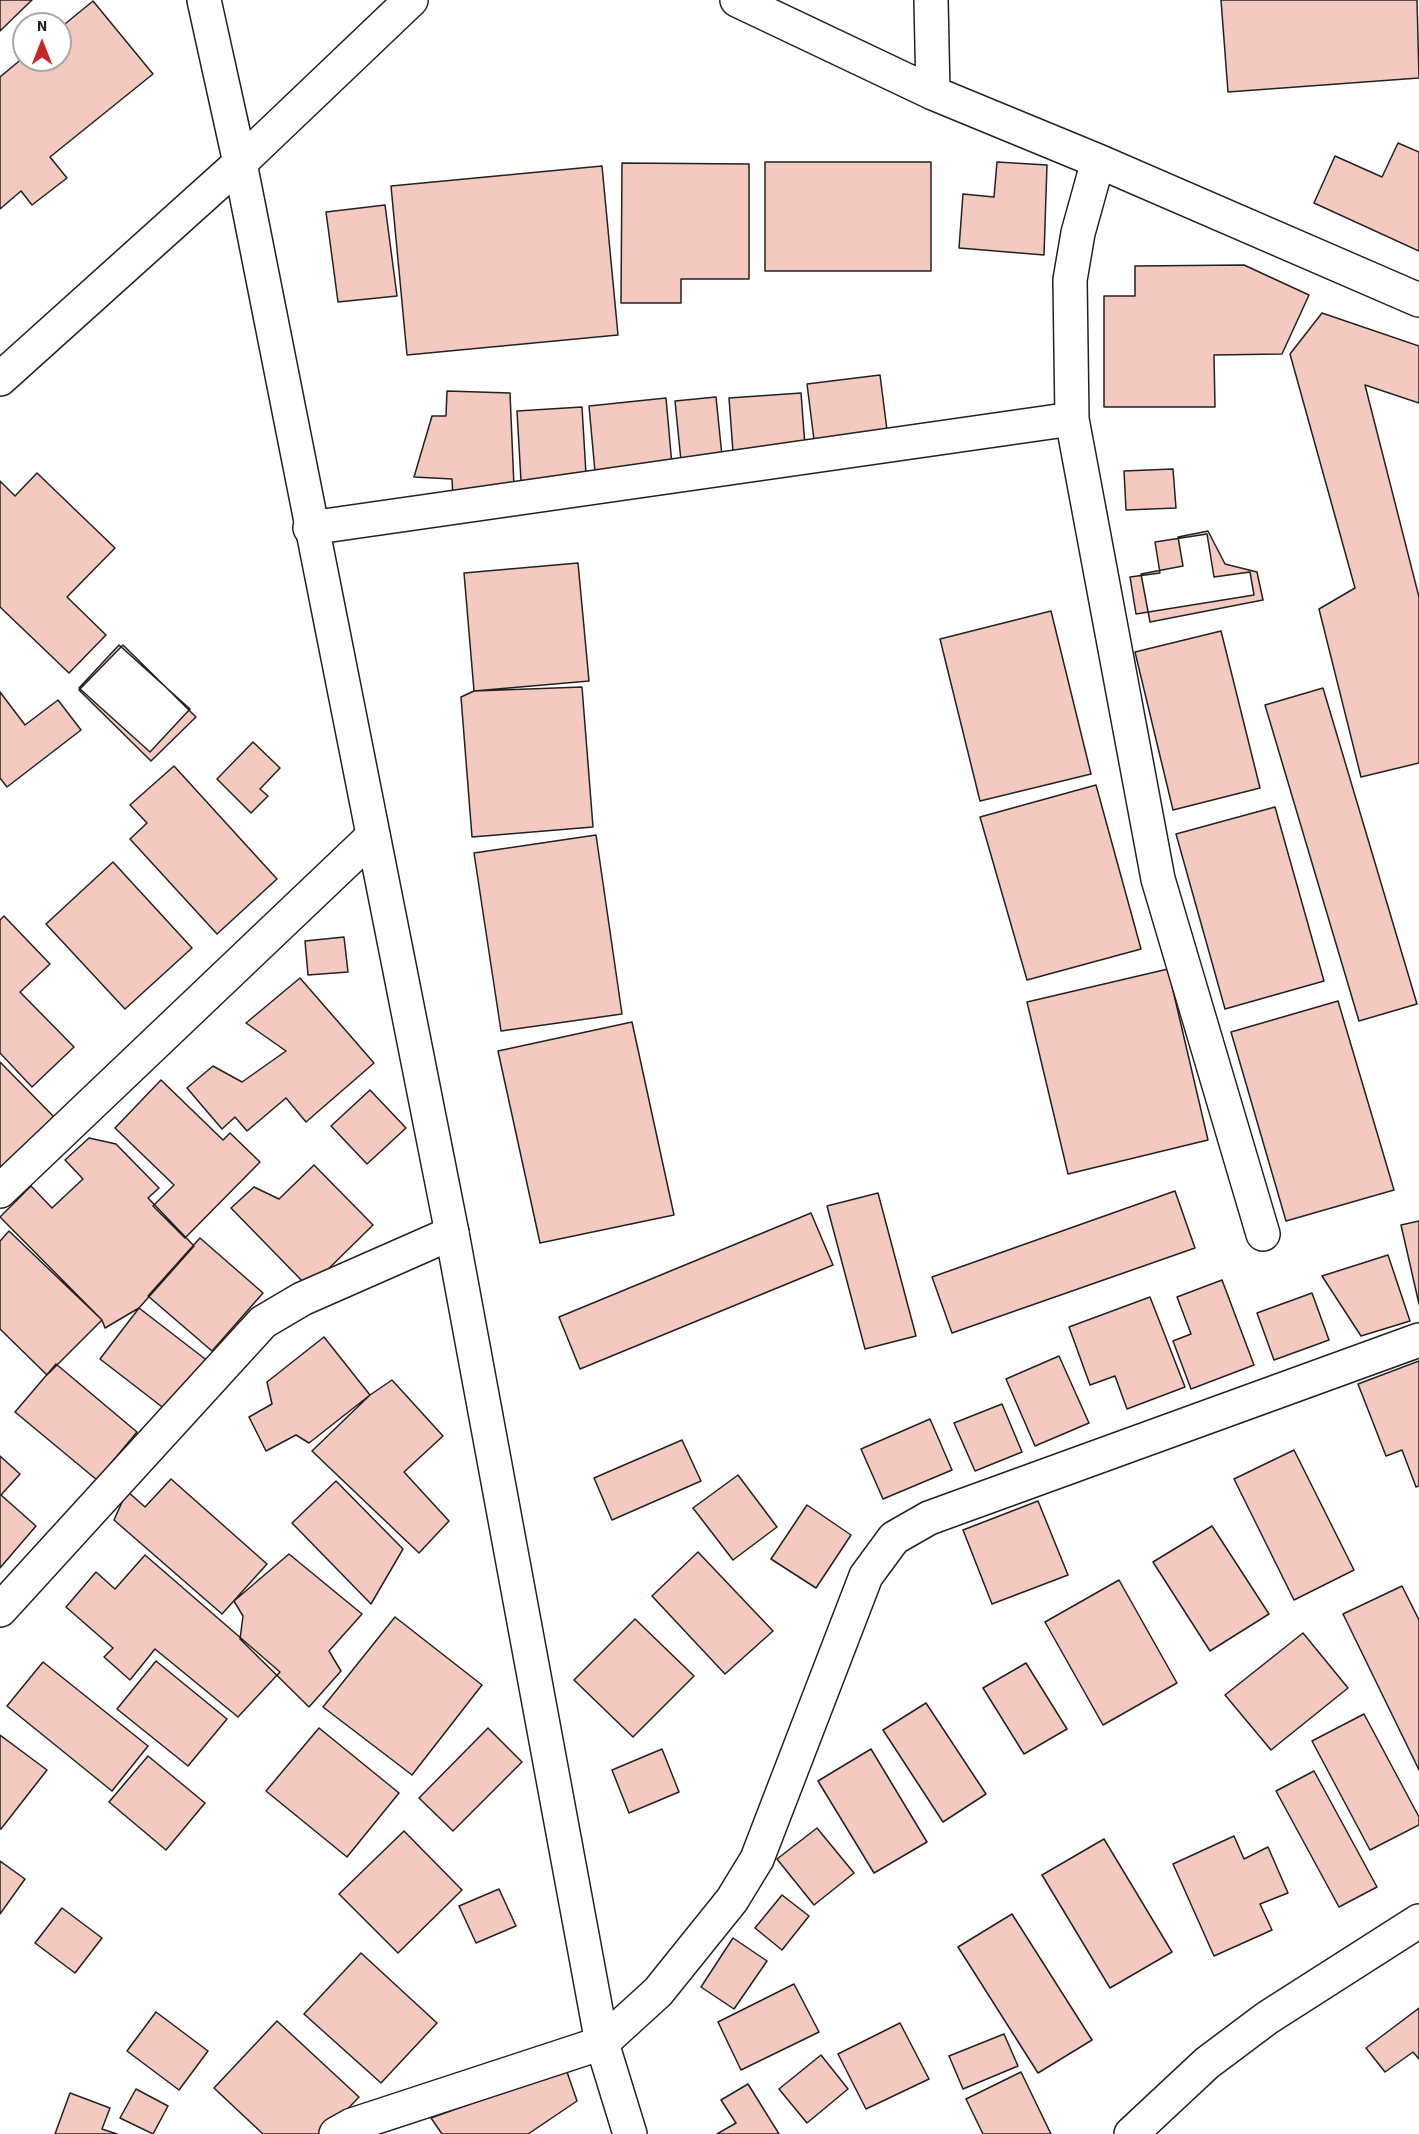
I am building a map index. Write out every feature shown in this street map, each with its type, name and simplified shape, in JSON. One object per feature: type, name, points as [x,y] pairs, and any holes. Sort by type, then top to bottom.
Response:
[{"type":"street","points":[[204,0],[240,162],[310,528],[452,1233],[602,2043],[630,2134]]},
{"type":"street","points":[[0,379],[240,162],[411,0]]},
{"type":"street","points":[[737,0],[933,93],[1098,161],[1419,300]]},
{"type":"street","points":[[931,0],[933,93]]},
{"type":"street","points":[[1098,161],[1078,233],[1070,280],[1072,419],[1158,879],[1263,1234]]},
{"type":"street","points":[[310,528],[1072,419]]},
{"type":"street","points":[[0,1191],[373,836]]},
{"type":"street","points":[[0,1610],[263,1322],[302,1299],[452,1233]]},
{"type":"street","points":[[336,2134],[352,2125],[602,2043],[658,1992],[732,1900],[757,1859],[866,1576],[894,1538],[928,1518],[1419,1340]]},
{"type":"street","points":[[1131,2134],[1215,2056],[1267,2018],[1419,1921]]},
{"type":"building","points":[[0,0],[32,0],[20,12],[12,12],[12,19],[0,31]]},
{"type":"building","points":[[1221,0],[1417,0],[1419,78],[1228,92]]},
{"type":"building","points":[[93,1],[153,74],[50,157],[67,178],[32,205],[21,191],[0,209],[0,77],[12,67],[12,72],[72,72],[72,18]]},
{"type":"building","points":[[1398,143],[1419,152],[1419,251],[1314,203],[1335,156],[1382,177]]},
{"type":"building","points":[[765,162],[931,162],[931,271],[765,271]]},
{"type":"building","points":[[997,162],[1047,165],[1044,255],[959,248],[963,194],[994,197]]},
{"type":"building","points":[[622,163],[749,164],[749,279],[681,279],[681,303],[621,303]]},
{"type":"building","points":[[602,166],[618,335],[407,355],[391,186]]},
{"type":"building","points":[[385,205],[397,296],[338,302],[326,212]]},
{"type":"building","points":[[1244,265],[1309,295],[1282,354],[1214,355],[1215,407],[1104,407],[1104,296],[1135,296],[1135,266]]},
{"type":"building","points":[[1322,313],[1419,346],[1419,403],[1365,385],[1419,597],[1419,763],[1361,777],[1319,609],[1355,588],[1290,354]]},
{"type":"building","points":[[880,375],[887,430],[814,440],[807,384]]},
{"type":"building","points":[[447,391],[510,393],[514,487],[453,497],[452,479],[414,477],[432,416],[446,416]]},
{"type":"building","points":[[801,393],[805,446],[733,452],[729,398]]},
{"type":"building","points":[[716,397],[722,456],[681,461],[675,401]]},
{"type":"building","points":[[666,398],[672,465],[595,472],[589,406]]},
{"type":"building","points":[[582,407],[586,474],[521,481],[517,411]]},
{"type":"building","points":[[1173,469],[1176,508],[1126,510],[1124,471]]},
{"type":"building","points":[[37,473],[115,548],[67,597],[106,635],[69,673],[0,607],[0,481],[15,496]]},
{"type":"building","points":[[1208,531],[1225,564],[1257,572],[1263,600],[1150,622],[1141,574],[1183,566],[1178,537]]},
{"type":"building","points":[[1207,534],[1214,577],[1250,572],[1254,595],[1136,614],[1130,577],[1160,573],[1155,542]]},
{"type":"building","points":[[578,563],[589,681],[474,691],[464,573]]},
{"type":"building","points":[[1051,611],[1091,774],[980,801],[940,639]]},
{"type":"building","points":[[1221,631],[1260,788],[1173,810],[1135,652]]},
{"type":"building","points":[[119,645],[190,709],[150,752],[79,688]]},
{"type":"building","points":[[123,645],[196,717],[151,761],[79,690]]},
{"type":"building","points":[[582,687],[593,827],[472,837],[461,697],[474,691]]},
{"type":"building","points":[[1323,688],[1417,1004],[1359,1021],[1265,705]]},
{"type":"building","points":[[0,692],[25,725],[58,700],[81,730],[7,787],[0,778]]},
{"type":"building","points":[[253,742],[280,768],[260,789],[268,796],[251,813],[217,779]]},
{"type":"building","points":[[174,766],[277,879],[217,934],[130,839],[147,823],[130,805]]},
{"type":"building","points":[[1096,785],[1141,949],[1027,980],[980,817]]},
{"type":"building","points":[[1275,807],[1324,981],[1225,1009],[1176,834]]},
{"type":"building","points":[[596,835],[622,1014],[501,1031],[474,853]]},
{"type":"building","points":[[113,862],[192,948],[125,1009],[46,924]]},
{"type":"building","points":[[4,916],[50,964],[20,992],[74,1047],[32,1087],[0,1053],[0,920]]},
{"type":"building","points":[[344,937],[348,972],[308,975],[305,941]]},
{"type":"building","points":[[1168,969],[1208,1140],[1068,1174],[1027,1002]]},
{"type":"building","points":[[300,978],[374,1063],[306,1122],[286,1098],[247,1131],[235,1117],[222,1129],[187,1088],[213,1066],[242,1082],[286,1051],[246,1023]]},
{"type":"building","points":[[1338,1001],[1394,1190],[1286,1221],[1231,1032]]},
{"type":"building","points":[[632,1022],[674,1215],[540,1243],[498,1051]]},
{"type":"building","points":[[0,1062],[54,1117],[0,1169]]},
{"type":"building","points":[[161,1080],[223,1140],[230,1133],[260,1162],[185,1238],[153,1206],[174,1185],[115,1128]]},
{"type":"building","points":[[370,1090],[406,1128],[367,1164],[331,1126]]},
{"type":"building","points":[[89,1138],[116,1144],[159,1188],[148,1198],[194,1246],[139,1308],[105,1328],[102,1320],[0,1217],[31,1186],[52,1208],[83,1179],[65,1160]]},
{"type":"building","points":[[314,1165],[373,1225],[309,1288],[231,1208],[254,1187],[279,1199]]},
{"type":"building","points":[[1175,1191],[1195,1248],[952,1333],[932,1277]]},
{"type":"building","points":[[878,1193],[916,1336],[865,1349],[827,1206]]},
{"type":"building","points":[[811,1213],[833,1265],[580,1369],[559,1317]]},
{"type":"building","points":[[1419,1221],[1419,1304],[1401,1225]]},
{"type":"building","points":[[9,1231],[102,1320],[47,1375],[0,1329],[0,1241]]},
{"type":"building","points":[[200,1238],[263,1293],[212,1351],[148,1296]]},
{"type":"building","points":[[1388,1255],[1410,1321],[1361,1336],[1322,1276]]},
{"type":"building","points":[[1222,1280],[1254,1365],[1191,1389],[1173,1341],[1191,1334],[1177,1297]]},
{"type":"building","points":[[1312,1293],[1329,1340],[1274,1360],[1257,1313]]},
{"type":"building","points":[[1150,1297],[1185,1387],[1127,1409],[1115,1376],[1090,1385],[1069,1327]]},
{"type":"building","points":[[139,1308],[209,1362],[170,1413],[100,1359]]},
{"type":"building","points":[[324,1337],[370,1395],[309,1443],[296,1435],[266,1451],[249,1417],[272,1404],[267,1382]]},
{"type":"building","points":[[1059,1356],[1089,1423],[1035,1446],[1006,1379]]},
{"type":"building","points":[[1419,1361],[1419,1486],[1416,1487],[1402,1450],[1386,1456],[1358,1384]]},
{"type":"building","points":[[56,1364],[137,1432],[97,1480],[15,1412]]},
{"type":"building","points":[[392,1380],[443,1436],[404,1472],[449,1521],[419,1553],[312,1451],[370,1395]]},
{"type":"building","points":[[1002,1404],[1022,1452],[975,1471],[954,1423]]},
{"type":"building","points":[[930,1419],[952,1470],[883,1499],[861,1449]]},
{"type":"building","points":[[682,1440],[701,1481],[612,1520],[594,1478]]},
{"type":"building","points":[[1294,1450],[1354,1570],[1294,1600],[1234,1479]]},
{"type":"building","points":[[0,1456],[20,1474],[1,1495],[36,1526],[0,1568]]},
{"type":"building","points":[[738,1475],[777,1527],[733,1560],[693,1508]]},
{"type":"building","points":[[171,1479],[267,1564],[222,1614],[114,1520],[127,1491],[145,1507]]},
{"type":"building","points":[[336,1481],[403,1549],[371,1604],[292,1523]]},
{"type":"building","points":[[1038,1501],[1068,1575],[992,1604],[963,1530]]},
{"type":"building","points":[[807,1505],[851,1535],[816,1588],[771,1559]]},
{"type":"building","points":[[1212,1526],[1269,1614],[1210,1651],[1153,1562]]},
{"type":"building","points":[[698,1552],[773,1631],[725,1674],[652,1596]]},
{"type":"building","points":[[289,1554],[362,1614],[329,1651],[341,1671],[309,1707],[240,1639],[243,1616],[234,1601]]},
{"type":"building","points":[[145,1555],[280,1672],[238,1717],[155,1649],[130,1680],[104,1657],[113,1648],[66,1607],[96,1572],[115,1589]]},
{"type":"building","points":[[1119,1580],[1177,1683],[1103,1725],[1045,1622]]},
{"type":"building","points":[[1402,1586],[1419,1620],[1419,1770],[1343,1614]]},
{"type":"building","points":[[395,1617],[482,1685],[412,1775],[323,1707]]},
{"type":"building","points":[[635,1619],[694,1676],[633,1737],[574,1680]]},
{"type":"building","points":[[1303,1633],[1348,1688],[1271,1750],[1225,1695]]},
{"type":"building","points":[[156,1661],[227,1719],[188,1766],[117,1709]]},
{"type":"building","points":[[43,1662],[148,1746],[112,1791],[7,1706]]},
{"type":"building","points":[[1026,1663],[1067,1729],[1024,1754],[983,1688]]},
{"type":"building","points":[[926,1703],[986,1794],[943,1822],[883,1730]]},
{"type":"building","points":[[1364,1714],[1419,1817],[1419,1825],[1370,1850],[1312,1741]]},
{"type":"building","points":[[319,1728],[399,1793],[347,1857],[266,1791]]},
{"type":"building","points":[[488,1728],[522,1762],[453,1831],[419,1798]]},
{"type":"building","points":[[0,1735],[47,1770],[1,1829],[0,1829]]},
{"type":"building","points":[[662,1749],[679,1792],[629,1813],[612,1770]]},
{"type":"building","points":[[871,1749],[927,1842],[874,1873],[818,1781]]},
{"type":"building","points":[[148,1756],[205,1803],[166,1850],[109,1802]]},
{"type":"building","points":[[1314,1771],[1377,1887],[1339,1907],[1276,1791]]},
{"type":"building","points":[[817,1828],[854,1873],[814,1905],[777,1859]]},
{"type":"building","points":[[404,1831],[462,1890],[398,1953],[339,1894]]},
{"type":"building","points":[[1234,1836],[1244,1859],[1268,1847],[1288,1893],[1260,1904],[1272,1930],[1214,1956],[1173,1864]]},
{"type":"building","points":[[1104,1839],[1172,1952],[1110,1988],[1042,1875]]},
{"type":"building","points":[[0,1861],[25,1879],[0,1914]]},
{"type":"building","points":[[499,1889],[516,1926],[476,1943],[459,1906]]},
{"type":"building","points":[[782,1895],[809,1916],[782,1950],[755,1928]]},
{"type":"building","points":[[62,1908],[102,1938],[75,1973],[35,1943]]},
{"type":"building","points":[[1012,1914],[1092,2040],[1038,2073],[958,1947]]},
{"type":"building","points":[[733,1938],[767,1961],[734,2009],[701,1987]]},
{"type":"building","points":[[361,1953],[437,2023],[381,2083],[304,2014]]},
{"type":"building","points":[[794,1984],[819,2032],[741,2070],[718,2022]]},
{"type":"building","points":[[1419,2008],[1419,2059],[1413,2052],[1385,2072],[1366,2048]]},
{"type":"building","points":[[156,2012],[208,2051],[179,2090],[127,2051]]},
{"type":"building","points":[[277,2021],[359,2097],[324,2134],[263,2134],[214,2088]]},
{"type":"building","points":[[900,2023],[929,2079],[866,2109],[838,2054]]},
{"type":"building","points":[[1004,2034],[1018,2066],[963,2089],[949,2056]]},
{"type":"building","points":[[821,2055],[848,2089],[807,2123],[779,2089]]},
{"type":"building","points":[[566,2069],[577,2101],[528,2134],[442,2134],[431,2118]]},
{"type":"building","points":[[1021,2072],[1051,2134],[983,2134],[966,2099]]},
{"type":"building","points":[[748,2084],[779,2134],[717,2134],[736,2123],[721,2100]]},
{"type":"building","points":[[136,2089],[168,2106],[153,2134],[120,2118]]},
{"type":"building","points":[[70,2093],[110,2108],[102,2129],[117,2134],[55,2134]]}]
